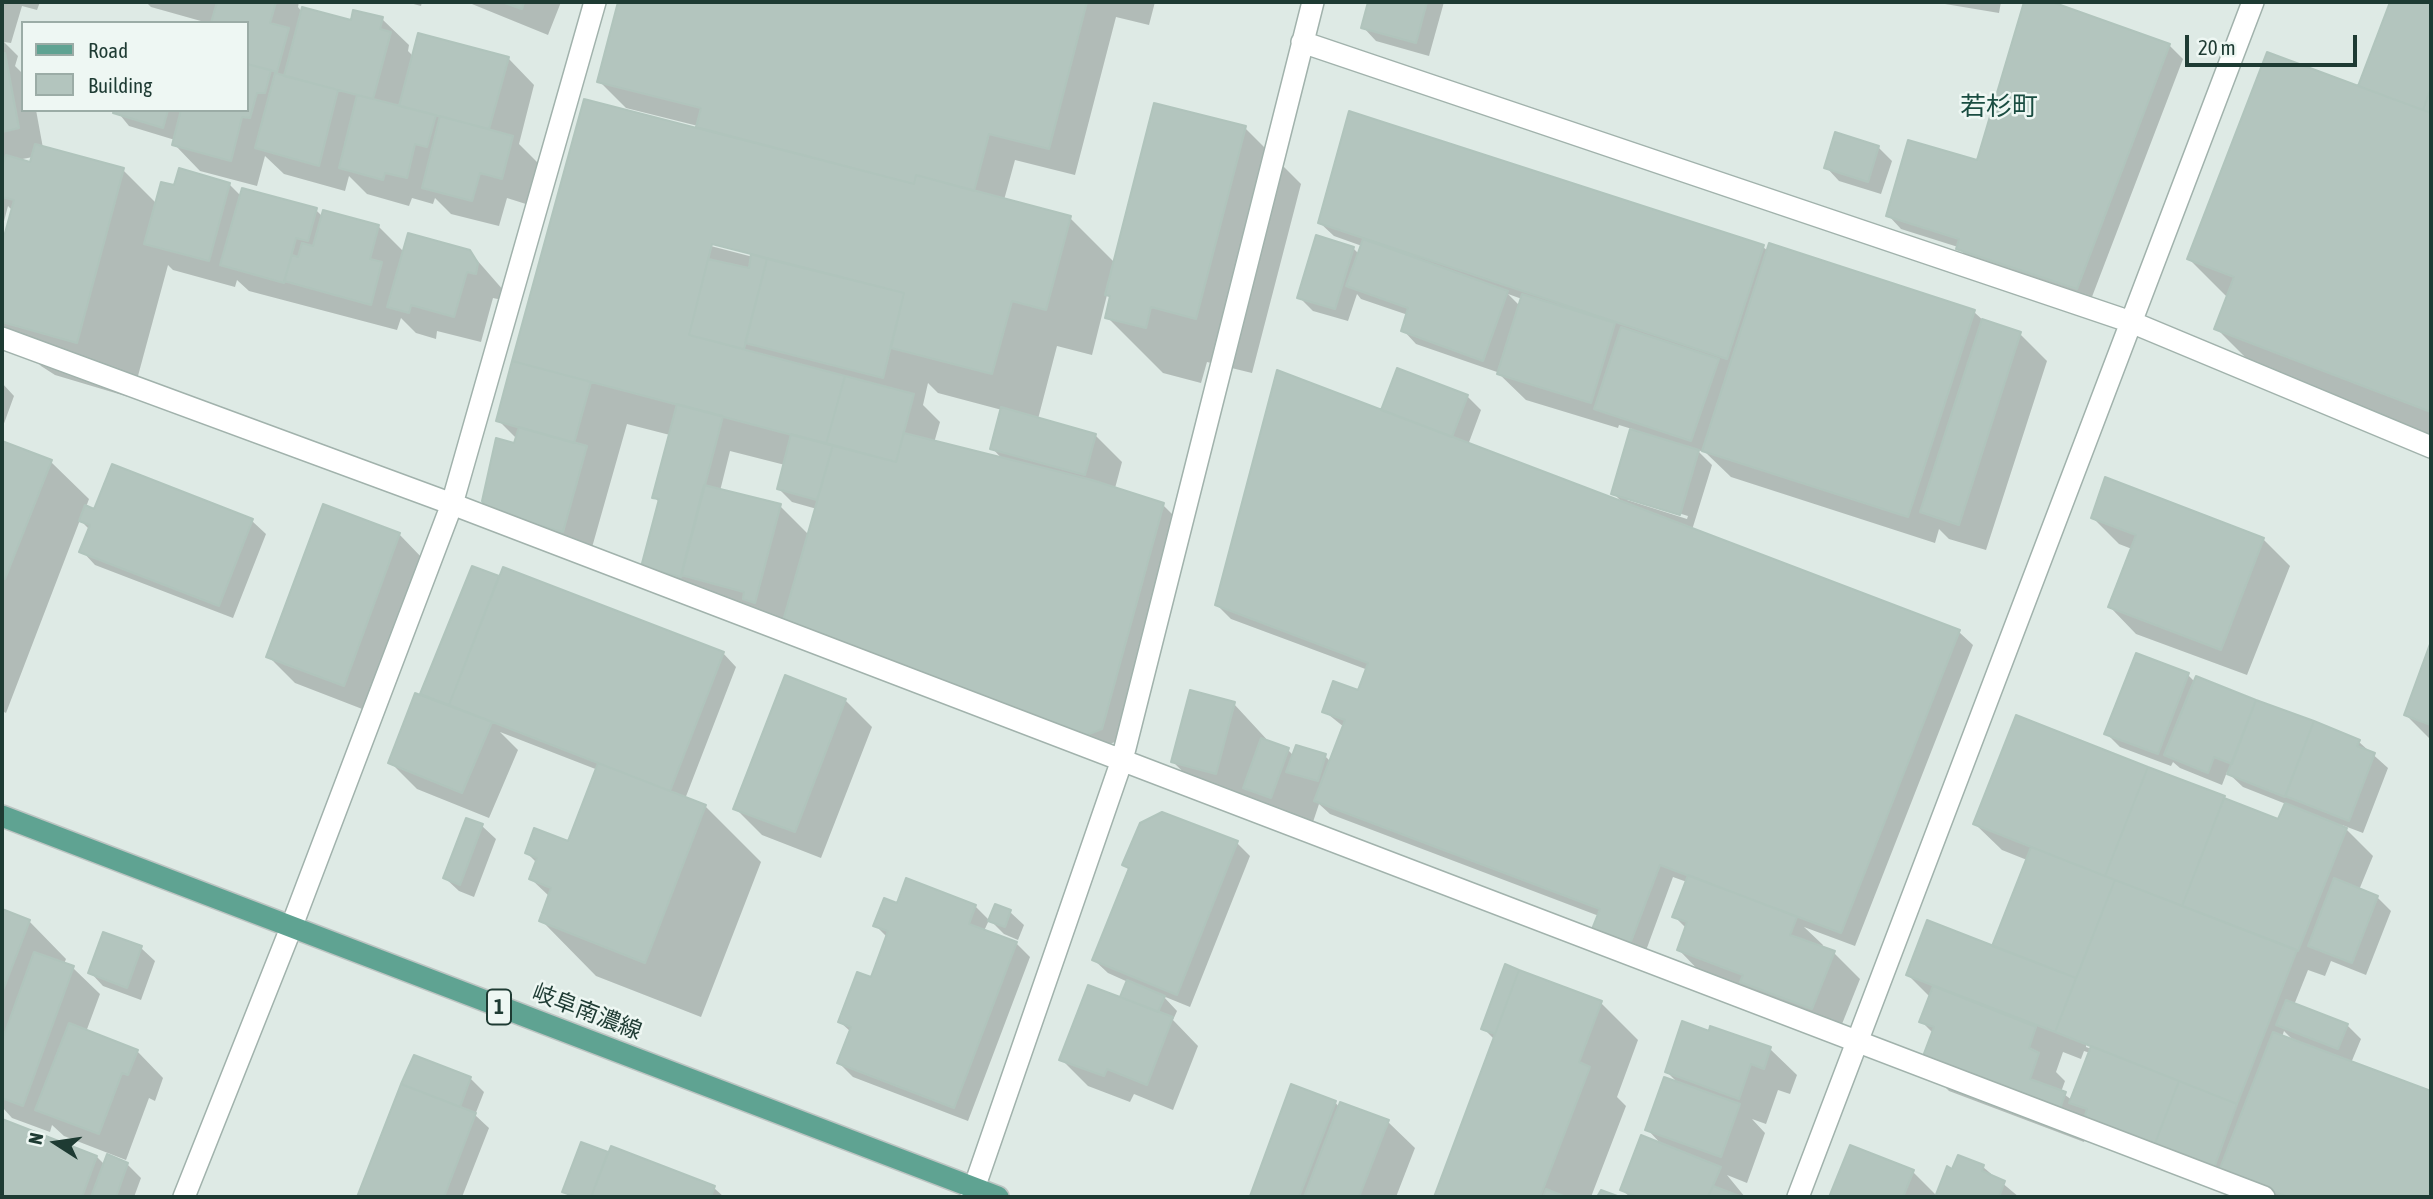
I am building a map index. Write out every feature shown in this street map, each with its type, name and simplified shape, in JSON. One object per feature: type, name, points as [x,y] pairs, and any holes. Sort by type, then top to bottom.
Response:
[{"type":"main road","name":"岐阜南濃線","points":[[2,816],[973,1193],[998,1197]]},
{"type":"street","points":[[184,1197],[291,928],[452,504],[595,2]]},
{"type":"street","points":[[973,1193],[1122,760],[1313,2]]},
{"type":"street","points":[[1798,1197],[2253,2]]},
{"type":"street","points":[[1302,41],[2132,322],[2431,447]]},
{"type":"street","points":[[2,338],[452,504],[2264,1197]]},
{"type":"building","points":[[217,2],[276,2],[270,23],[289,28],[277,72],[248,64],[248,21],[212,21]]},
{"type":"building","points":[[502,2],[524,2],[522,9]]},
{"type":"building","points":[[618,2],[1087,2],[1049,149],[989,134],[974,191],[916,175],[914,184],[696,127],[701,108],[597,82]]},
{"type":"building","points":[[1368,2],[1427,2],[1416,43],[1361,28]]},
{"type":"building","points":[[2024,2],[2052,2],[2170,44],[2077,289],[1956,249],[1959,239],[1886,216],[1908,140],[1977,160]]},
{"type":"building","points":[[2390,2],[2431,2],[2431,88],[2423,110],[2358,86]]},
{"type":"building","points":[[302,7],[351,20],[353,10],[383,17],[380,29],[391,32],[373,99],[284,76]]},
{"type":"building","points":[[418,33],[509,57],[489,129],[399,106]]},
{"type":"building","points":[[2267,52],[2431,113],[2431,412],[2214,329],[2234,277],[2187,259]]},
{"type":"building","points":[[5,53],[19,128],[2,132],[2,54]]},
{"type":"building","points":[[248,64],[271,70],[265,93],[257,93],[250,118],[242,117],[231,161],[172,145],[180,112],[248,112]]},
{"type":"building","points":[[275,73],[338,90],[319,166],[255,148]]},
{"type":"building","points":[[2431,88],[2431,113],[2423,110]]},
{"type":"building","points":[[357,95],[436,115],[427,147],[415,144],[407,178],[385,173],[383,180],[339,168]]},
{"type":"building","points":[[584,99],[914,184],[916,175],[1071,216],[1046,310],[1012,301],[992,374],[891,348],[904,293],[712,244],[689,335],[845,376],[826,444],[512,361]]},
{"type":"building","points":[[1154,103],[1246,126],[1196,319],[1151,307],[1146,328],[1105,318],[1110,296],[1105,295]]},
{"type":"building","points":[[1349,111],[1764,245],[1727,359],[1318,223]]},
{"type":"building","points":[[113,112],[167,112],[163,128]]},
{"type":"building","points":[[440,116],[513,136],[502,179],[480,173],[472,201],[422,188]]},
{"type":"building","points":[[1835,132],[1879,146],[1868,182],[1824,168]]},
{"type":"building","points":[[35,144],[124,168],[77,343],[2,322],[2,244],[14,200],[2,197],[2,167],[6,155],[30,162]]},
{"type":"building","points":[[179,168],[230,183],[209,261],[144,244],[161,182],[174,185]]},
{"type":"building","points":[[242,188],[317,208],[308,241],[296,238],[284,283],[220,265]]},
{"type":"building","points":[[323,210],[379,225],[370,259],[382,262],[371,305],[284,281],[292,255],[298,257],[302,243],[313,246]]},
{"type":"building","points":[[408,233],[470,250],[478,263],[476,274],[467,272],[454,317],[411,305],[409,313],[387,307]]},
{"type":"building","points":[[1316,235],[1354,247],[1335,309],[1297,298]]},
{"type":"building","points":[[1363,239],[1508,291],[1483,361],[1401,331],[1408,308],[1346,286]]},
{"type":"building","points":[[1769,243],[1975,310],[1908,517],[1702,451]]},
{"type":"building","points":[[751,254],[767,259],[744,349],[689,335],[708,259],[749,268]]},
{"type":"building","points":[[767,259],[904,293],[883,378],[745,343]]},
{"type":"building","points":[[1522,294],[1615,323],[1591,403],[1497,374]]},
{"type":"building","points":[[1982,319],[2021,332],[1959,525],[1920,512]]},
{"type":"building","points":[[1621,327],[1719,359],[1691,441],[1594,409]]},
{"type":"building","points":[[512,361],[591,382],[574,443],[496,421]]},
{"type":"building","points":[[1397,368],[1468,395],[1452,437],[1381,410]]},
{"type":"building","points":[[1277,370],[1960,630],[1841,933],[1660,865],[1630,944],[1592,929],[1600,909],[1314,801],[1345,720],[1322,712],[1333,681],[1358,690],[1368,663],[1215,605]]},
{"type":"building","points":[[845,376],[914,394],[896,462],[826,444]]},
{"type":"building","points":[[677,404],[723,416],[681,577],[641,567],[659,499],[652,498]]},
{"type":"building","points":[[1001,407],[1096,434],[1085,475],[990,449]]},
{"type":"building","points":[[519,427],[587,446],[563,532],[491,512],[482,501],[496,438],[514,443]]},
{"type":"building","points":[[1630,429],[1699,450],[1680,515],[1611,494]]},
{"type":"building","points":[[904,433],[1092,480],[1164,503],[1102,729],[1073,740],[781,628],[833,445],[896,462]]},
{"type":"building","points":[[791,434],[833,445],[817,500],[777,489]]},
{"type":"building","points":[[2,441],[52,460],[5,579],[2,578]]},
{"type":"building","points":[[112,464],[253,519],[219,606],[79,552],[90,525],[79,521],[85,505],[94,509]]},
{"type":"building","points":[[2105,477],[2264,538],[2221,650],[2108,607],[2136,535],[2091,518]]},
{"type":"building","points":[[704,485],[781,504],[755,603],[743,599],[744,592],[681,575]]},
{"type":"building","points":[[323,504],[400,533],[344,686],[266,657]]},
{"type":"building","points":[[472,566],[499,576],[449,705],[420,694]]},
{"type":"building","points":[[503,567],[724,652],[670,791],[449,705]]},
{"type":"building","points":[[2431,644],[2431,725],[2404,715]]},
{"type":"building","points":[[2136,653],[2189,673],[2158,754],[2104,734]]},
{"type":"building","points":[[785,675],[846,699],[795,832],[733,809]]},
{"type":"building","points":[[2196,676],[2256,700],[2232,764],[2214,757],[2208,773],[2164,755]]},
{"type":"building","points":[[1190,690],[1235,702],[1216,774],[1171,762]]},
{"type":"building","points":[[415,693],[492,722],[462,793],[388,763]]},
{"type":"building","points":[[2256,700],[2314,721],[2285,797],[2227,774]]},
{"type":"building","points":[[2016,715],[2148,767],[2105,876],[1973,824]]},
{"type":"building","points":[[2314,721],[2360,740],[2357,746],[2375,753],[2349,821],[2285,796]]},
{"type":"building","points":[[1261,738],[1289,748],[1271,798],[1243,788]]},
{"type":"building","points":[[1296,745],[1326,754],[1318,781],[1286,772]]},
{"type":"building","points":[[598,763],[706,805],[645,963],[539,921],[551,888],[529,879],[537,858],[525,853],[534,828],[568,841]]},
{"type":"building","points":[[2148,767],[2225,796],[2182,906],[2105,876]]},
{"type":"building","points":[[2224,798],[2278,819],[2285,803],[2347,828],[2298,951],[2182,906]]},
{"type":"building","points":[[1162,812],[1238,841],[1177,995],[1092,960],[1129,868],[1122,865],[1140,823]]},
{"type":"building","points":[[466,818],[483,824],[460,885],[443,878]]},
{"type":"building","points":[[2031,847],[2115,880],[2076,978],[1992,946]]},
{"type":"building","points":[[1688,875],[1797,917],[1790,935],[1835,951],[1812,1009],[1740,982],[1743,975],[1677,950],[1687,922],[1672,917]]},
{"type":"building","points":[[906,878],[976,905],[969,924],[1017,942],[954,1108],[837,1063],[851,1027],[838,1022],[857,972],[871,977],[888,931],[873,926],[884,898],[897,903]]},
{"type":"building","points":[[2334,878],[2378,896],[2352,963],[2308,946]]},
{"type":"building","points":[[2115,880],[2297,950],[2237,1104],[2055,1032]]},
{"type":"building","points":[[995,904],[1011,910],[1005,927],[988,921]]},
{"type":"building","points":[[2,909],[30,920],[2,993]]},
{"type":"building","points":[[1927,920],[2076,978],[2055,1032],[1906,975]]},
{"type":"building","points":[[103,932],[142,946],[127,988],[88,973]]},
{"type":"building","points":[[34,952],[74,966],[23,1106],[2,1098],[2,1041]]},
{"type":"building","points":[[1505,964],[1519,970],[1495,1034],[1481,1029]]},
{"type":"building","points":[[1519,970],[1602,1001],[1579,1062],[1590,1067],[1540,1197],[1434,1197]]},
{"type":"building","points":[[1127,980],[1165,996],[1158,1012],[1120,997]]},
{"type":"building","points":[[1088,985],[1173,1017],[1147,1085],[1107,1069],[1104,1076],[1059,1060]]},
{"type":"building","points":[[1933,986],[2036,1027],[2029,1048],[2039,1053],[2030,1079],[2066,1092],[2057,1117],[1920,1064],[1934,1027],[1919,1022]]},
{"type":"building","points":[[2286,1000],[2348,1024],[2338,1049],[2276,1025]]},
{"type":"building","points":[[1682,1021],[1709,1031],[1710,1026],[1771,1047],[1764,1069],[1751,1064],[1739,1099],[1665,1072]]},
{"type":"building","points":[[69,1023],[138,1050],[128,1075],[122,1073],[99,1134],[35,1110]]},
{"type":"building","points":[[2273,1032],[2431,1091],[2431,1197],[2288,1197],[2219,1171]]},
{"type":"building","points":[[2091,1046],[2179,1081],[2154,1146],[2084,1119],[2087,1109],[2069,1103]]},
{"type":"building","points":[[414,1055],[471,1077],[460,1107],[401,1084]]},
{"type":"building","points":[[1664,1077],[1740,1104],[1721,1157],[1645,1130]]},
{"type":"building","points":[[2179,1081],[2237,1104],[2214,1168],[2154,1146]]},
{"type":"building","points":[[401,1084],[476,1113],[444,1197],[357,1197]]},
{"type":"building","points":[[1291,1084],[1336,1101],[1299,1197],[1250,1196]]},
{"type":"building","points":[[1340,1102],[1389,1120],[1359,1197],[1304,1197]]},
{"type":"building","points":[[2,1119],[97,1156],[82,1197],[2,1197]]},
{"type":"building","points":[[1641,1135],[1721,1167],[1708,1197],[1638,1197],[1620,1190]]},
{"type":"building","points":[[581,1142],[608,1152],[591,1197],[577,1197],[562,1192]]},
{"type":"building","points":[[1850,1145],[1914,1170],[1903,1197],[1829,1197]]},
{"type":"building","points":[[611,1146],[715,1186],[711,1197],[591,1197]]},
{"type":"building","points":[[107,1154],[128,1163],[116,1197],[91,1197]]},
{"type":"building","points":[[1958,1155],[1984,1165],[1982,1171],[2005,1181],[1999,1197],[1935,1197],[1947,1166],[1952,1169]]},
{"type":"building","points":[[1713,1186],[1742,1197],[1708,1197]]},
{"type":"building","points":[[1546,1189],[1566,1197],[1543,1197]]},
{"type":"building","points":[[1601,1190],[1620,1197],[1597,1197]]},
{"type":"district","name":"若杉町","points":[[1999,107]]}]
